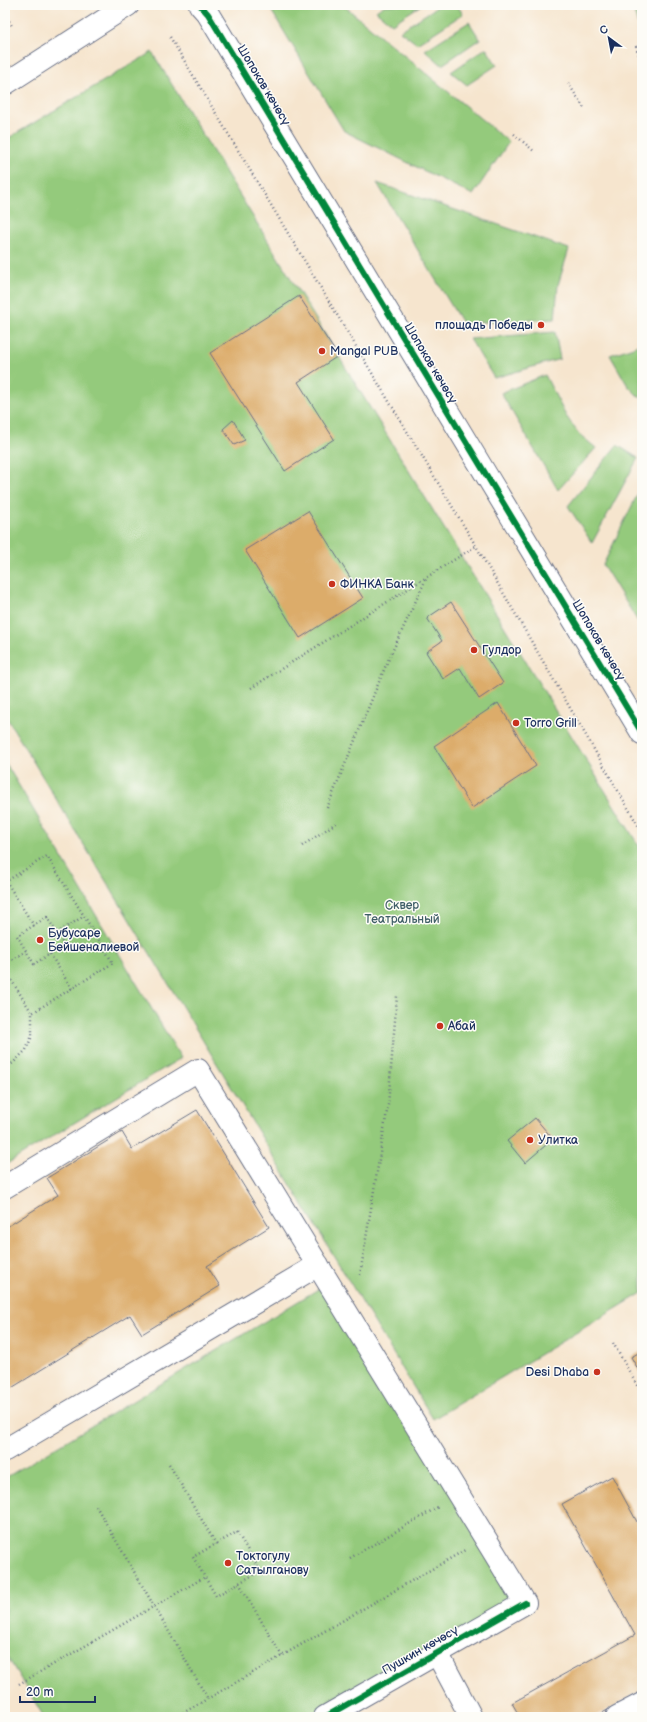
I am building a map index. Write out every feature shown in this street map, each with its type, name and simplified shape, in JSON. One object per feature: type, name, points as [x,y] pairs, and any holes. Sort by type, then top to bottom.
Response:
[{"type":"street","points":[[5,84],[128,5]]},
{"type":"street","name":"Шопоков көчөсү","points":[[200,5],[212,21],[642,733]]},
{"type":"street","points":[[5,1187],[198,1070],[486,1538]]},
{"type":"street","points":[[5,1450],[318,1265]]},
{"type":"street","name":"Пушкин көчөсү","points":[[326,1717],[525,1603],[486,1538]]},
{"type":"street","points":[[437,1653],[471,1717]]},
{"type":"street","points":[[617,1717],[642,1704]]},
{"type":"path","points":[[5,14],[12,26]]},
{"type":"path","points":[[170,37],[476,546],[642,832]]},
{"type":"path","points":[[636,46],[642,65]]},
{"type":"path","points":[[568,83],[584,108]]},
{"type":"path","points":[[514,134],[535,152]]},
{"type":"path","points":[[251,688],[476,546]]},
{"type":"path","points":[[327,808],[386,665],[426,578]]},
{"type":"path","points":[[302,846],[336,823]]},
{"type":"path","points":[[32,1014],[113,963],[46,856],[6,881],[34,926]]},
{"type":"path","points":[[57,933],[84,916]]},
{"type":"path","points":[[47,917],[57,933],[64,945],[34,964],[17,936],[47,917]]},
{"type":"path","points":[[5,964],[26,951]]},
{"type":"path","points":[[50,954],[72,989]]},
{"type":"path","points":[[5,970],[32,1014],[32,1036],[26,1050],[13,1063],[5,1068]]},
{"type":"path","points":[[360,1275],[388,1105],[397,996]]},
{"type":"path","points":[[613,1343],[642,1394]]},
{"type":"path","points":[[169,1464],[216,1544]]},
{"type":"path","points":[[350,1558],[459,1495]]},
{"type":"path","points":[[96,1506],[208,1699]]},
{"type":"path","points":[[237,1532],[260,1571],[216,1596],[205,1577],[193,1557],[237,1532]]},
{"type":"path","points":[[176,1717],[486,1538]]},
{"type":"path","points":[[19,1684],[205,1577]]},
{"type":"path","points":[[239,1583],[282,1656]]},
{"type":"green space","points":[[268,5],[343,5],[509,142],[473,195],[344,131]]},
{"type":"green space","points":[[385,5],[421,5],[392,24],[376,11]]},
{"type":"green space","points":[[440,5],[457,5],[463,14],[417,44],[400,31]]},
{"type":"green space","points":[[632,5],[642,5],[642,39]]},
{"type":"green space","points":[[469,22],[480,39],[442,65],[425,50]]},
{"type":"green space","points":[[486,48],[497,65],[467,85],[451,72]]},
{"type":"green space","name":"Сквер Театральный","points":[[152,52],[642,851],[642,1293],[433,1419],[5,715],[5,140]]},
{"type":"green space","points":[[377,183],[569,249],[558,285],[555,319],[462,323]]},
{"type":"green space","points":[[555,332],[560,359],[494,378],[470,339]]},
{"type":"green space","points":[[642,344],[642,395],[640,398],[628,386],[610,355]]},
{"type":"green space","points":[[545,375],[566,416],[579,434],[596,448],[558,490],[501,393]]},
{"type":"green space","points":[[617,445],[638,458],[592,543],[568,506]]},
{"type":"green space","points":[[642,485],[642,628],[603,565]]},
{"type":"green space","points":[[5,762],[181,1058],[5,1165]]},
{"type":"green space","points":[[325,1285],[519,1602],[316,1717],[44,1717],[5,1653],[5,1478]]},
{"type":"building","points":[[299,296],[338,356],[298,382],[334,439],[285,471],[210,353]]},
{"type":"building","points":[[233,420],[245,440],[234,445],[223,429]]},
{"type":"building","points":[[308,511],[363,598],[300,638],[245,550]]},
{"type":"building","points":[[451,602],[503,683],[479,699],[460,668],[443,679],[426,652],[442,641],[427,618]]},
{"type":"building","points":[[498,703],[536,766],[472,808],[434,746]]},
{"type":"building","points":[[197,1110],[269,1227],[207,1266],[220,1286],[142,1334],[130,1315],[5,1392],[5,1228],[58,1195],[47,1178],[122,1132],[132,1149]]},
{"type":"building","name":"Улитка","points":[[535,1118],[553,1139],[525,1163],[507,1141]]},
{"type":"building","points":[[642,1351],[642,1376],[631,1357]]},
{"type":"building","points":[[612,1476],[642,1531],[642,1691],[595,1717],[520,1717],[512,1703],[635,1635],[562,1504]]},
{"type":"cycle path","points":[[200,5],[208,14],[642,733]]},
{"type":"cycle path","points":[[325,1717],[525,1603]]},
{"type":"place","name":"площадь Победы","points":[[541,325]]},
{"type":"place","name":"Mangal PUB","points":[[322,351]]},
{"type":"place","name":"ФИНКА Банк","points":[[332,584]]},
{"type":"place","name":"Гулдор","points":[[474,650]]},
{"type":"place","name":"Torro Grill","points":[[516,723]]},
{"type":"place","name":"Бубусаре Бейшеналиевой","points":[[40,940]]},
{"type":"place","name":"Абай","points":[[440,1026]]},
{"type":"place","name":"Улитка","points":[[530,1140]]},
{"type":"place","name":"Desi Dhaba","points":[[597,1372]]},
{"type":"place","name":"Токтогулу Сатылганову","points":[[228,1563]]}]
